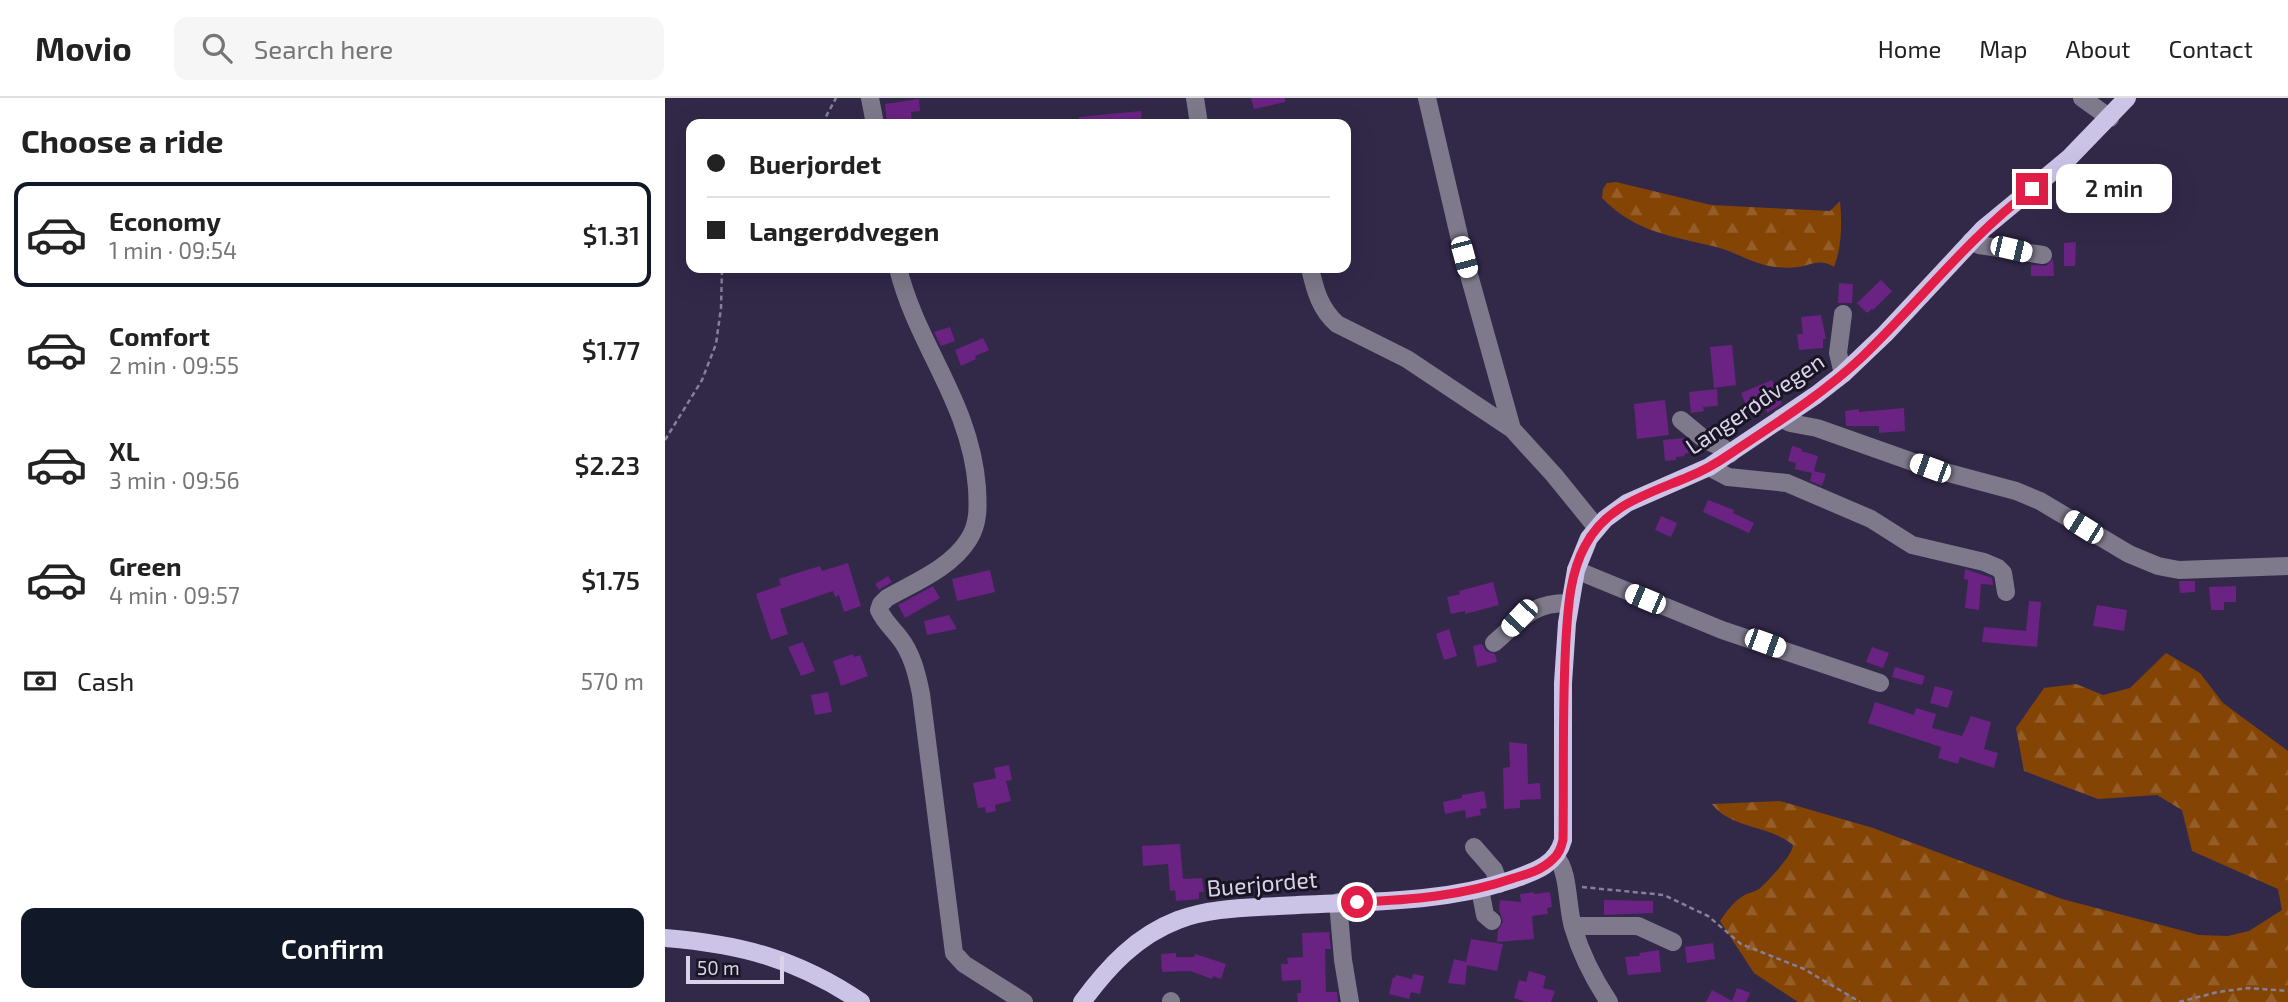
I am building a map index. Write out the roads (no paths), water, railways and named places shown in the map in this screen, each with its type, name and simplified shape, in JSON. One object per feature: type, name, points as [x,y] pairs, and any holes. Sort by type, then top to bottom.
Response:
[{"type":"main road","name":"Langerødvegen","points":[[1556,857],[1563,840],[1563,683],[1570,603],[1584,546],[1597,528],[1627,503],[1709,467],[1730,454],[1843,374],[1885,334],[1971,241],[2052,173],[2110,118],[2127,98]]},
{"type":"main road","name":"Buerjordet","points":[[1082,1002],[1128,949],[1144,937],[1179,920],[1233,908],[1425,899],[1499,884],[1543,867],[1556,857]]},
{"type":"main road","points":[[665,938],[717,943],[777,958],[825,980],[860,1002]]},
{"type":"street","points":[[870,98],[874,119]]},
{"type":"street","points":[[1195,98],[1198,119]]},
{"type":"street","points":[[1427,98],[1464,257],[1512,429]]},
{"type":"street","points":[[2082,98],[2110,118]]},
{"type":"street","points":[[1971,241],[1979,245],[2043,255]]},
{"type":"street","points":[[900,273],[920,332],[942,371],[965,426],[975,470],[977,522],[969,540],[960,551],[940,568],[887,598],[879,610],[901,639],[915,667],[919,685],[954,953],[964,964],[1024,1002]]},
{"type":"street","points":[[1311,273],[1320,302],[1329,317],[1337,324],[1406,359],[1512,429],[1597,528]]},
{"type":"street","points":[[1843,314],[1838,353],[1843,374]]},
{"type":"street","points":[[1781,418],[1930,468],[2040,500],[2129,555],[2158,566],[2179,570],[2288,566]]},
{"type":"street","points":[[1681,420],[1691,430],[1730,454]]},
{"type":"street","points":[[1709,467],[1728,477],[1787,483],[1871,519],[1912,545],[1984,562],[2003,573],[2005,592]]},
{"type":"street","points":[[1576,570],[1721,629],[1880,683]]},
{"type":"street","points":[[1494,643],[1530,611],[1546,604],[1570,603]]},
{"type":"street","points":[[1474,847],[1494,870],[1499,884]]},
{"type":"street","name":"Langerødvegen","points":[[1556,857],[1563,868],[1573,926],[1590,973],[1609,1002]]},
{"type":"street","points":[[1479,889],[1485,915],[1492,921]]},
{"type":"street","points":[[1338,902],[1350,1002]]},
{"type":"street","points":[[1573,926],[1638,926],[1673,942]]}]
